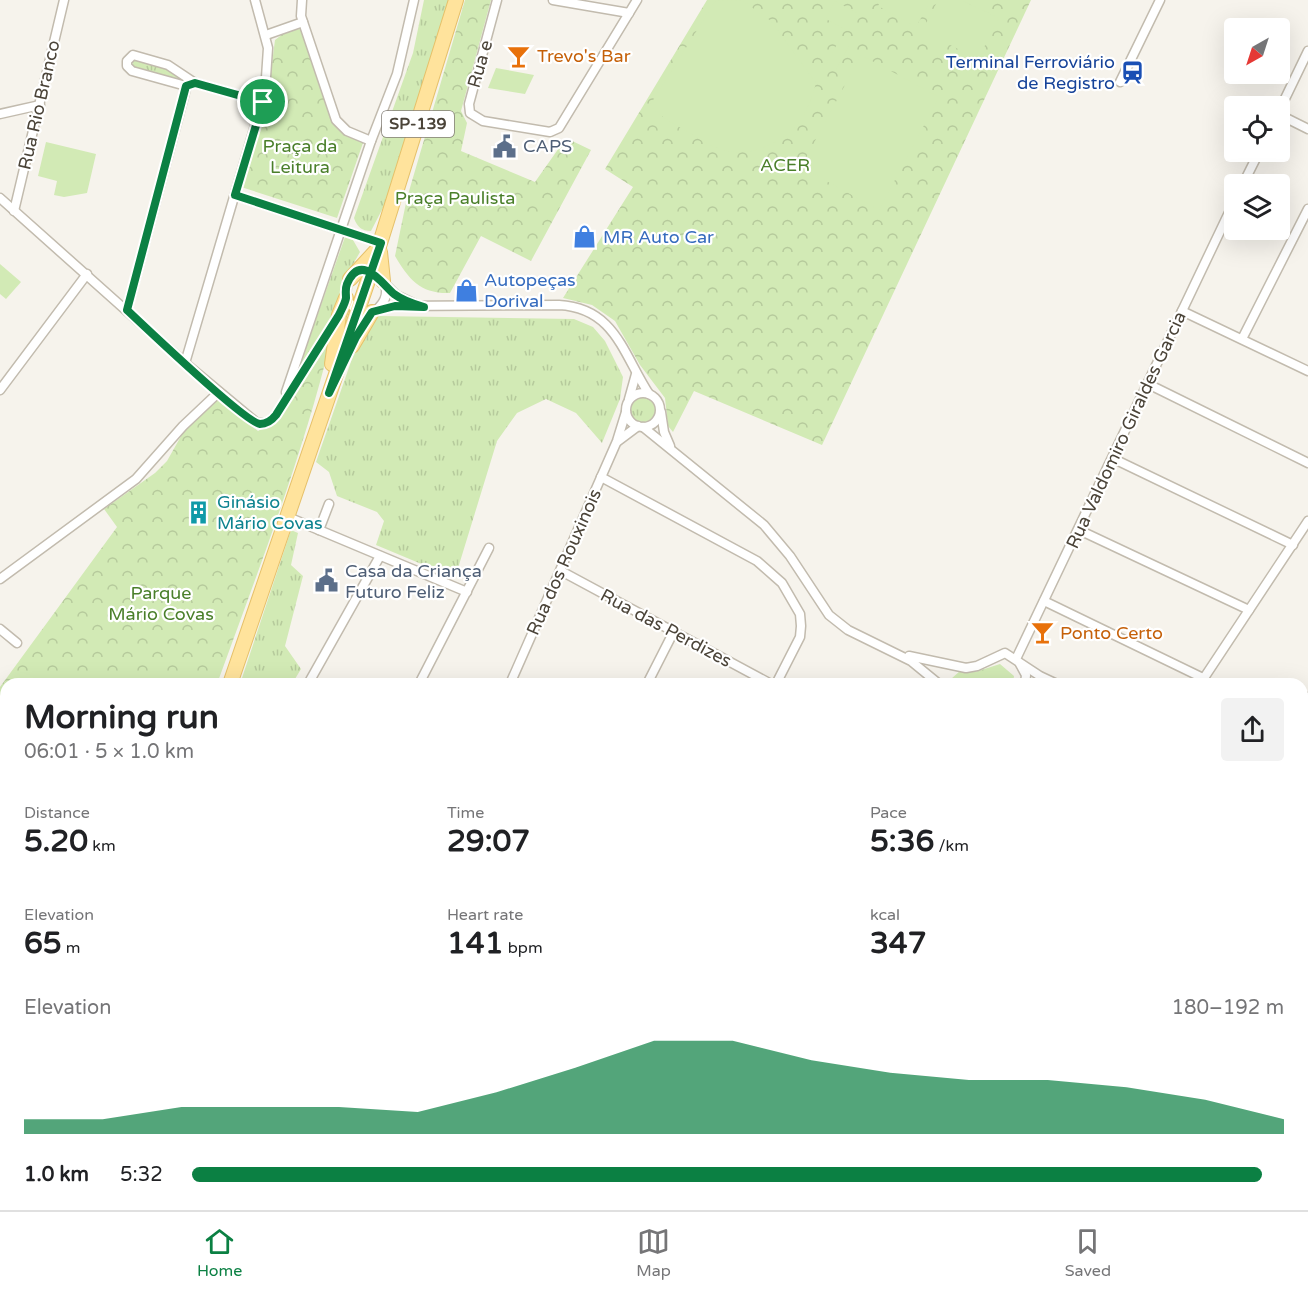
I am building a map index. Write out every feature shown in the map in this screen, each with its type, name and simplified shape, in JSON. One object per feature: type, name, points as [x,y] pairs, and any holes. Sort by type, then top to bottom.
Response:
[{"type":"main road","name":"SP-139","points":[[232,678],[380,245],[456,0]]},
{"type":"main road","points":[[350,279],[380,245]]},
{"type":"main road","points":[[380,245],[385,283]]},
{"type":"main road","points":[[329,393],[339,315],[346,298]]},
{"type":"main road","points":[[329,393],[356,337],[374,311]]},
{"type":"street","name":"Rua Rio Branco","points":[[14,211],[64,0]]},
{"type":"street","points":[[185,363],[263,102],[268,68],[266,35],[255,0]]},
{"type":"street","points":[[302,0],[303,22],[336,120],[347,131],[371,141]]},
{"type":"street","points":[[280,407],[371,141],[399,68],[414,0]]},
{"type":"street","name":"Rua e","points":[[497,0],[469,104],[470,113],[483,121],[555,130],[629,13]]},
{"type":"street","points":[[553,0],[629,13],[637,0]]},
{"type":"street","points":[[1120,82],[1160,0]]},
{"type":"street","points":[[266,35],[303,22]]},
{"type":"street","points":[[1286,96],[1308,51]]},
{"type":"street","points":[[190,83],[166,64],[135,55],[129,57],[127,61],[127,66],[132,71],[263,102]]},
{"type":"street","points":[[127,310],[190,83]]},
{"type":"street","points":[[0,114],[40,105]]},
{"type":"street","points":[[1290,120],[1308,129]]},
{"type":"street","points":[[235,195],[380,245]]},
{"type":"street","points":[[0,198],[185,363],[249,418],[260,424],[272,420],[339,315]]},
{"type":"street","points":[[1242,339],[1308,208]]},
{"type":"street","name":"Rua Valdomiro Giraldes Garcia","points":[[1016,659],[1114,459],[1224,223]]},
{"type":"street","points":[[424,307],[396,295],[371,272],[358,272],[350,279],[346,288],[346,298],[357,310],[374,311],[395,306],[424,307],[559,305],[585,310],[610,327],[649,394],[657,399],[663,432],[671,449]]},
{"type":"street","points":[[0,390],[87,274]]},
{"type":"street","points":[[374,311],[385,299],[385,283]]},
{"type":"street","points":[[1182,311],[1308,371]]},
{"type":"street","points":[[636,374],[626,412],[630,421],[671,449],[764,525],[790,556],[829,615],[848,630],[889,649],[918,667],[930,678]]},
{"type":"street","points":[[1148,384],[1308,464]]},
{"type":"street","points":[[0,579],[145,471],[183,426],[219,392]]},
{"type":"street","points":[[628,400],[638,393],[649,394]]},
{"type":"street","points":[[640,427],[658,420],[660,408]]},
{"type":"street","name":"Rua dos Rouxinois","points":[[513,678],[618,441],[626,412]]},
{"type":"street","name":"Rua dos Rouxinois","points":[[618,441],[640,427]]},
{"type":"street","points":[[1114,459],[1293,545]]},
{"type":"street","points":[[601,477],[757,561],[782,583],[800,614],[801,626],[800,637],[779,678]]},
{"type":"street","points":[[319,530],[329,504]]},
{"type":"street","points":[[288,517],[467,592]]},
{"type":"street","points":[[1203,678],[1308,521]]},
{"type":"street","points":[[1079,530],[1249,610]]},
{"type":"street","points":[[422,678],[489,548]]},
{"type":"street","points":[[312,678],[380,556]]},
{"type":"street","name":"Rua das Perdizes","points":[[561,571],[759,678]]},
{"type":"street","points":[[1044,601],[1195,678]]},
{"type":"street","points":[[0,630],[17,643]]},
{"type":"street","points":[[650,678],[673,633]]},
{"type":"street","points":[[889,649],[946,665],[972,667],[1005,653],[1044,678]]},
{"type":"street","points":[[1016,659],[1026,675],[1025,678]]},
{"type":"street","points":[[936,678],[936,672],[946,665]]},
{"type":"green space","points":[[424,0],[449,0],[387,200],[371,231],[365,230],[358,226],[354,218],[413,53]]},
{"type":"green space","name":"Praça Paulista","points":[[465,0],[491,0],[461,111],[467,123],[461,151],[535,182],[566,138],[591,150],[531,261],[481,236],[450,293],[440,293],[417,284],[405,272],[395,256],[407,198]]},
{"type":"green space","name":"ACER","points":[[707,0],[1031,0],[822,445],[694,391],[673,432],[668,426],[665,398],[640,365],[615,321],[592,305],[563,298],[633,187],[605,169]]},
{"type":"green space","points":[[716,0],[743,1],[771,21],[816,83],[808,107],[795,128],[780,140],[752,151],[734,152],[710,145],[668,120],[650,105]]},
{"type":"green space","points":[[881,0],[931,0],[916,27],[878,6]]},
{"type":"green space","points":[[938,0],[961,0],[999,18],[978,59],[922,31]]},
{"type":"green space","points":[[835,1],[857,13],[848,31],[826,19]]},
{"type":"green space","name":"Praça da Leitura","points":[[303,29],[332,121],[343,132],[364,140],[337,218],[241,187],[267,102],[275,40],[288,30]]},
{"type":"green space","points":[[840,39],[849,45],[836,70],[826,64]]},
{"type":"green space","points":[[861,55],[939,97],[879,210],[801,167]]},
{"type":"green space","points":[[134,59],[167,67],[178,77],[177,81],[136,69],[132,66]]},
{"type":"green space","points":[[496,68],[534,75],[525,94],[488,88]]},
{"type":"green space","points":[[46,142],[96,154],[87,193],[64,197],[54,195],[57,181],[38,176]]},
{"type":"green space","points":[[345,237],[353,240],[360,252],[343,282],[342,298],[335,313],[296,376]]},
{"type":"green space","points":[[0,264],[21,282],[6,299],[0,294]]},
{"type":"green space","points":[[379,316],[574,319],[593,327],[605,341],[623,377],[620,399],[602,443],[576,413],[546,399],[517,413],[497,441],[455,578],[376,545],[384,521],[377,512],[337,496],[329,472],[316,462],[354,353],[364,330]]},
{"type":"green space","name":"Parque Mário Covas","points":[[331,340],[293,471],[219,678],[7,678],[117,527],[104,509],[155,473],[167,461],[185,429],[218,399],[258,431],[279,419]]},
{"type":"green space","points":[[643,397],[652,401],[656,410],[652,419],[643,423],[634,419],[630,410],[634,401]]},
{"type":"green space","points":[[291,530],[298,533],[291,565],[303,576],[285,646],[301,669],[296,678],[242,678]]},
{"type":"green space","points":[[1000,664],[1014,678],[952,678],[960,671],[975,672]]},
{"type":"place","name":"Trevo's Bar","points":[[519,56]]},
{"type":"place","name":"Terminal Ferroviário de Registro","points":[[1133,72]]},
{"type":"place","name":"CAPS","points":[[505,146]]},
{"type":"place","name":"MR Auto Car","points":[[585,237]]},
{"type":"place","name":"Autopeças Dorival","points":[[466,290]]},
{"type":"place","name":"Ginásio Mário Covas","points":[[199,512]]},
{"type":"place","name":"Casa da Criança Futuro Feliz","points":[[327,581]]},
{"type":"place","name":"Ponto Certo","points":[[1042,633]]},
{"type":"route","points":[[263,102],[195,83],[186,86],[127,310],[222,396],[254,422],[260,424],[267,423],[276,415],[339,315],[346,298],[347,284],[355,274],[362,271],[371,272],[381,278],[390,291],[396,295],[424,307],[395,306],[372,312],[356,337],[329,393],[357,310],[371,272],[381,243],[235,195],[263,102]]}]
